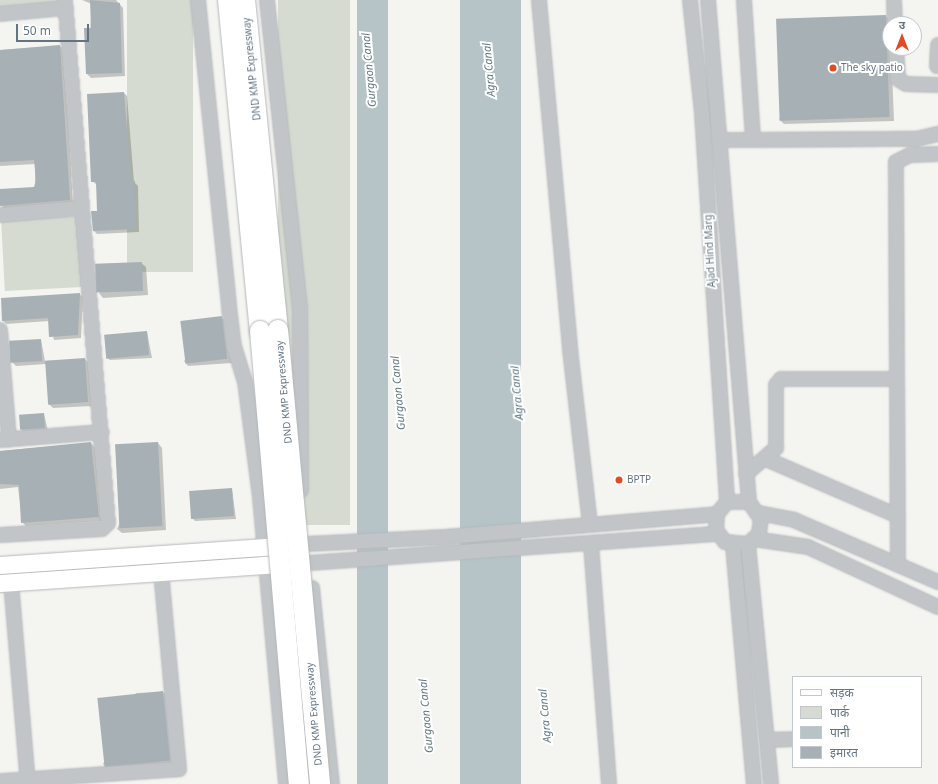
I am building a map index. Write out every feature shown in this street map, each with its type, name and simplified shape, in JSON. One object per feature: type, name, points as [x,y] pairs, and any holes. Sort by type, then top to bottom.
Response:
[{"type":"highway","name":"DND KMP Expressway","points":[[228,0],[269,331],[320,784]]},
{"type":"highway","name":"DND KMP Expressway","points":[[245,0],[299,784]]},
{"type":"main road","points":[[0,565],[307,544]]},
{"type":"main road","points":[[6,583],[161,571],[309,563]]},
{"type":"street","points":[[198,0],[229,307],[234,346],[245,381],[265,565],[286,784]]},
{"type":"street","points":[[267,0],[300,307],[301,494],[332,784]]},
{"type":"street","points":[[539,0],[570,349],[590,524]]},
{"type":"street","name":"Ajad Hind Marg","points":[[690,0],[702,113],[728,502]]},
{"type":"street","points":[[708,0],[721,140],[746,474],[749,502],[759,513],[761,527],[751,541],[771,784]]},
{"type":"street","points":[[744,0],[753,140]]},
{"type":"street","points":[[894,0],[895,16]]},
{"type":"street","points":[[0,14],[65,4],[80,208],[102,432],[106,527],[0,535]]},
{"type":"street","points":[[937,66],[938,45]]},
{"type":"street","points":[[896,56],[898,80],[906,84],[938,84]]},
{"type":"street","points":[[721,140],[916,139],[938,134]]},
{"type":"street","points":[[898,565],[896,162],[910,155],[938,154]]},
{"type":"street","points":[[0,215],[80,208]]},
{"type":"street","points":[[0,330],[4,440],[102,432]]},
{"type":"street","points":[[746,474],[766,458],[778,440],[776,391],[781,379],[897,379]]},
{"type":"street","points":[[719,382],[738,380]]},
{"type":"street","points":[[766,458],[898,516]]},
{"type":"street","points":[[307,544],[445,537],[500,530],[717,514],[728,502],[749,502]]},
{"type":"street","points":[[759,513],[794,520],[938,582]]},
{"type":"street","points":[[717,514],[718,534]]},
{"type":"street","points":[[473,534],[474,552]]},
{"type":"street","points":[[309,563],[577,546],[718,534],[733,545],[754,784]]},
{"type":"street","points":[[733,545],[751,541],[808,547],[938,607]]},
{"type":"street","points":[[591,544],[609,784]]},
{"type":"street","points":[[0,781],[28,782],[140,779],[177,770],[180,766],[161,571]]},
{"type":"street","points":[[6,583],[28,782]]},
{"type":"street","points":[[768,740],[792,739]]},
{"type":"green space","points":[[0,0],[65,0],[65,2],[0,7]]},
{"type":"green space","points":[[127,0],[193,0],[193,272],[127,272]]},
{"type":"green space","points":[[278,0],[350,0],[350,525],[278,525]]},
{"type":"green space","points":[[78,216],[82,287],[5,291],[1,220]]},
{"type":"water","name":"Gurgaon Canal","points":[[357,0],[388,0],[388,784],[357,784]]},
{"type":"water","name":"Agra Canal","points":[[460,0],[521,0],[521,784],[460,784]]},
{"type":"building","points":[[90,0],[120,3],[122,73],[86,74],[84,28],[91,28]]},
{"type":"building","name":"The sky patio","points":[[886,15],[882,16],[882,56],[887,56],[890,117],[780,121],[776,19]]},
{"type":"building","points":[[60,45],[70,200],[0,206],[0,189],[34,187],[36,180],[34,160],[0,162],[0,50]]},
{"type":"building","points":[[124,92],[131,181],[135,181],[136,229],[93,231],[91,211],[97,211],[96,182],[91,182],[87,94]]},
{"type":"building","points":[[142,262],[143,291],[96,293],[95,264]]},
{"type":"building","points":[[80,293],[78,335],[49,337],[48,318],[2,321],[1,298]]},
{"type":"building","points":[[222,316],[227,359],[186,364],[180,321]]},
{"type":"building","points":[[147,331],[149,355],[106,359],[104,335]]},
{"type":"building","points":[[41,339],[42,361],[10,363],[9,341]]},
{"type":"building","points":[[85,358],[88,402],[48,405],[45,361]]},
{"type":"building","points":[[44,413],[45,428],[20,430],[19,415]]},
{"type":"building","points":[[91,442],[99,517],[21,523],[19,485],[0,484],[0,451]]},
{"type":"building","points":[[158,442],[162,526],[119,528],[115,444]]},
{"type":"building","points":[[232,488],[234,516],[191,519],[189,491]]},
{"type":"building","points":[[163,691],[170,761],[105,768],[97,698]]},
{"type":"place","name":"The sky patio","points":[[833,68]]},
{"type":"place","name":"BPTP","points":[[619,480]]}]
